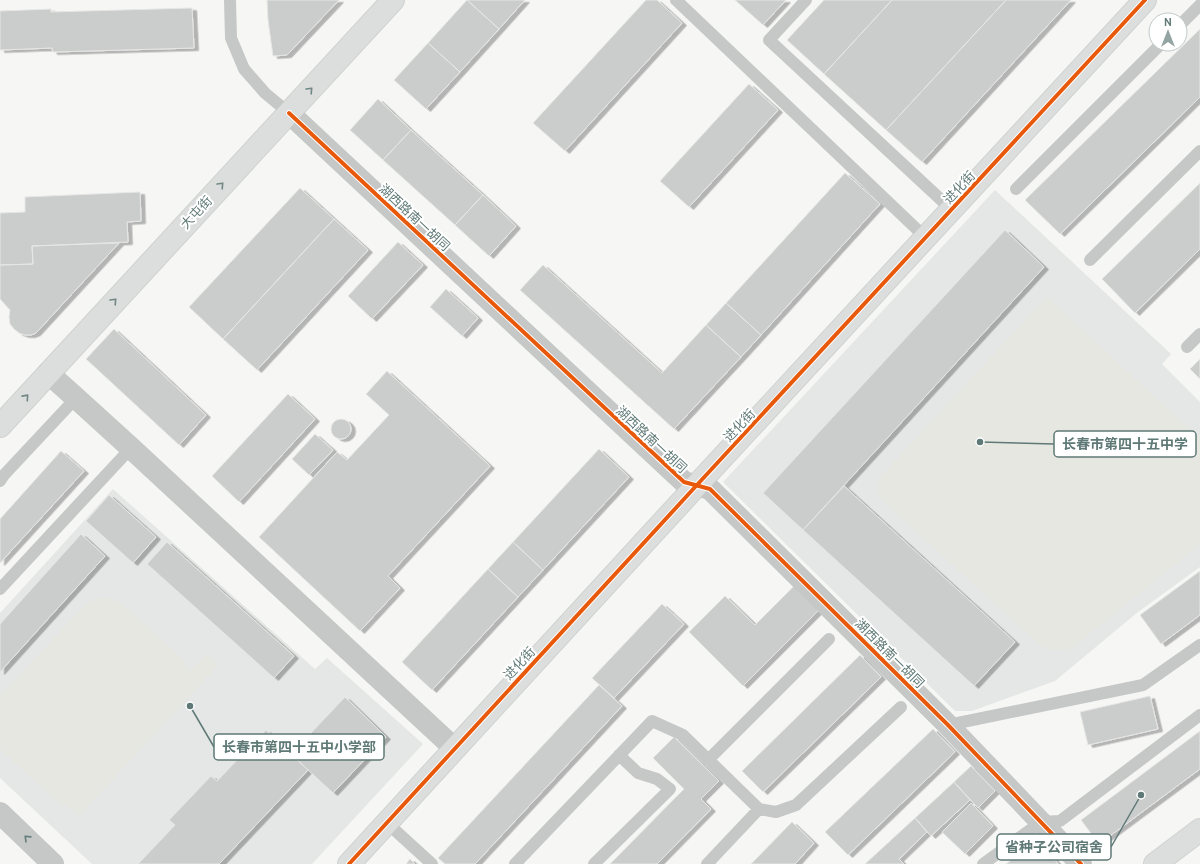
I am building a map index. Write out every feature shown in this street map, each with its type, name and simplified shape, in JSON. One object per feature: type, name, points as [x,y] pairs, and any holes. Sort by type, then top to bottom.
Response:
[{"type":"street","name":"大屯街","points":[[0,426],[288,112],[393,0]]},
{"type":"street","name":"进化街","points":[[349,864],[454,748],[1145,0]]},
{"type":"street","name":"湖西路南一胡同","points":[[288,112],[684,482],[710,489],[948,725],[1081,864]]},
{"type":"street","points":[[48,373],[131,448],[454,748]]},
{"type":"street","points":[[0,813],[53,864]]},
{"type":"street","points":[[1155,864],[1200,830]]},
{"type":"lane","points":[[230,0],[232,38],[244,69],[265,93],[288,112]]},
{"type":"lane","points":[[676,0],[925,237]]},
{"type":"lane","points":[[806,0],[769,40],[951,209]]},
{"type":"lane","points":[[1188,17],[1200,5]]},
{"type":"lane","points":[[1016,189],[1153,52]]},
{"type":"lane","points":[[1090,260],[1200,151]]},
{"type":"lane","points":[[1187,347],[1200,334]]},
{"type":"lane","points":[[0,481],[76,398]]},
{"type":"lane","points":[[0,589],[131,448]]},
{"type":"lane","points":[[708,760],[829,639]]},
{"type":"lane","points":[[948,725],[1143,685],[1200,645]]},
{"type":"lane","points":[[515,864],[652,721],[683,735],[760,810],[776,812],[796,805],[901,707]]},
{"type":"lane","points":[[983,864],[1041,822],[1060,821],[1200,715]]},
{"type":"lane","points":[[594,864],[670,789],[657,779],[638,773],[619,755]]},
{"type":"lane","points":[[707,864],[760,810]]},
{"type":"lane","points":[[387,822],[432,864]]},
{"type":"shaded area","points":[[995,190],[1171,354],[1162,364],[1200,402],[1200,567],[1138,612],[1055,681],[972,711],[955,711],[723,482]]},
{"type":"shaded area","points":[[1047,297],[1200,439],[1200,544],[1072,648],[1060,650],[1053,650],[1041,646],[880,498],[878,486],[883,474]]},
{"type":"shaded area","points":[[113,489],[315,669],[327,658],[423,744],[312,864],[92,864],[0,778],[0,613]]},
{"type":"shaded area","points":[[103,598],[116,601],[127,608],[180,657],[190,672],[207,654],[218,665],[79,816],[67,806],[57,801],[0,749],[0,696],[84,606],[93,600]]},
{"type":"building","points":[[267,0],[339,0],[287,55],[273,56]]},
{"type":"building","points":[[467,0],[525,0],[499,29]]},
{"type":"building","points":[[467,0],[499,29],[460,72],[428,43]]},
{"type":"building","points":[[646,0],[657,0],[682,23],[565,151],[533,123]]},
{"type":"building","points":[[735,0],[786,0],[763,25]]},
{"type":"building","points":[[824,0],[892,0],[824,74],[787,40]]},
{"type":"building","points":[[892,0],[1006,0],[886,130],[824,74]]},
{"type":"building","points":[[1006,0],[1071,0],[922,162],[886,130]]},
{"type":"building","points":[[192,8],[194,48],[53,52],[52,48],[0,50],[0,11],[51,9],[51,12]]},
{"type":"building","points":[[1200,29],[1200,97],[1060,234],[1025,200],[1176,52],[1188,52],[1188,41]]},
{"type":"building","points":[[428,43],[460,72],[426,109],[394,80]]},
{"type":"building","points":[[749,84],[778,110],[689,207],[660,181]]},
{"type":"building","points":[[378,99],[411,130],[383,160],[350,130]]},
{"type":"building","points":[[411,130],[483,195],[455,225],[383,160]]},
{"type":"building","points":[[845,173],[880,204],[761,335],[726,303]]},
{"type":"building","points":[[1200,183],[1200,249],[1135,313],[1102,279]]},
{"type":"building","points":[[300,188],[334,219],[223,339],[189,307]]},
{"type":"building","points":[[140,192],[141,221],[127,222],[128,242],[32,246],[33,264],[0,265],[0,213],[25,212],[25,197]]},
{"type":"building","points":[[483,195],[516,226],[489,256],[455,225]]},
{"type":"building","points":[[334,219],[368,250],[257,370],[223,339]]},
{"type":"building","points":[[1005,230],[1044,267],[803,530],[763,493]]},
{"type":"building","points":[[398,242],[423,265],[372,319],[348,296]]},
{"type":"building","points":[[119,243],[36,333],[25,335],[19,333],[10,324],[10,310],[0,299],[0,265],[33,264],[32,246]]},
{"type":"building","points":[[543,265],[662,373],[706,325],[741,357],[674,429],[520,290]]},
{"type":"building","points":[[446,289],[478,318],[462,336],[430,307]]},
{"type":"building","points":[[726,303],[761,335],[741,357],[706,325]]},
{"type":"building","points":[[114,329],[206,415],[179,445],[86,359]]},
{"type":"building","points":[[1200,359],[1200,379],[1190,369]]},
{"type":"building","points":[[387,371],[490,466],[388,576],[400,588],[360,631],[259,537],[337,452],[347,460],[389,415],[366,394]]},
{"type":"building","points":[[288,394],[315,419],[239,502],[212,476]]},
{"type":"building","points":[[337,419],[345,419],[351,425],[351,433],[345,439],[337,439],[331,433],[331,425]]},
{"type":"building","points":[[315,434],[333,450],[309,475],[292,459]]},
{"type":"building","points":[[599,449],[629,477],[543,570],[513,542]]},
{"type":"building","points":[[61,451],[84,471],[0,563],[0,519]]},
{"type":"building","points":[[844,486],[1015,642],[974,686],[803,530]]},
{"type":"building","points":[[109,495],[156,537],[133,563],[86,521]]},
{"type":"building","points":[[81,534],[105,556],[0,672],[0,624]]},
{"type":"building","points":[[167,542],[294,656],[274,678],[147,564]]},
{"type":"building","points":[[513,542],[543,570],[518,597],[488,569]]},
{"type":"building","points":[[488,569],[518,597],[432,690],[402,662]]},
{"type":"building","points":[[1200,571],[1200,615],[1161,644],[1140,615]]},
{"type":"building","points":[[796,584],[821,608],[743,686],[689,632],[725,596],[755,625]]},
{"type":"building","points":[[662,604],[684,624],[614,698],[592,678]]},
{"type":"building","points":[[860,655],[881,677],[763,792],[742,771]]},
{"type":"building","points":[[599,685],[622,706],[475,864],[445,864],[438,858]]},
{"type":"building","points":[[1150,696],[1158,729],[1088,745],[1080,712]]},
{"type":"building","points":[[345,697],[386,737],[333,793],[291,754]]},
{"type":"building","points":[[933,729],[955,752],[848,855],[825,832]]},
{"type":"building","points":[[266,730],[308,770],[219,864],[138,864],[175,825],[169,820],[211,776],[217,781]]},
{"type":"building","points":[[1200,731],[1200,769],[1099,844],[1081,820]]},
{"type":"building","points":[[674,737],[719,781],[701,799],[711,809],[657,864],[610,864],[684,789],[653,758]]},
{"type":"building","points":[[971,766],[995,791],[978,808],[954,782]]},
{"type":"building","points":[[954,782],[970,800],[931,836],[915,818]]},
{"type":"building","points":[[971,803],[993,826],[965,854],[942,832]]},
{"type":"building","points":[[915,818],[927,832],[899,859],[904,864],[865,864]]},
{"type":"building","points":[[792,822],[814,843],[795,864],[751,864]]},
{"type":"building","points":[[1039,839],[1058,864],[1006,864]]},
{"type":"building","points":[[410,859],[415,864],[406,864]]},
{"type":"cycle path","points":[[349,864],[1145,0]]},
{"type":"cycle path","points":[[289,113],[684,482],[710,489],[948,725],[1081,864]]},
{"type":"place","name":"长春市第四十五中学","points":[[980,442]]},
{"type":"place","name":"长春市第四十五中小学部","points":[[190,706]]},
{"type":"place","name":"省种子公司宿舍","points":[[1141,795]]}]
